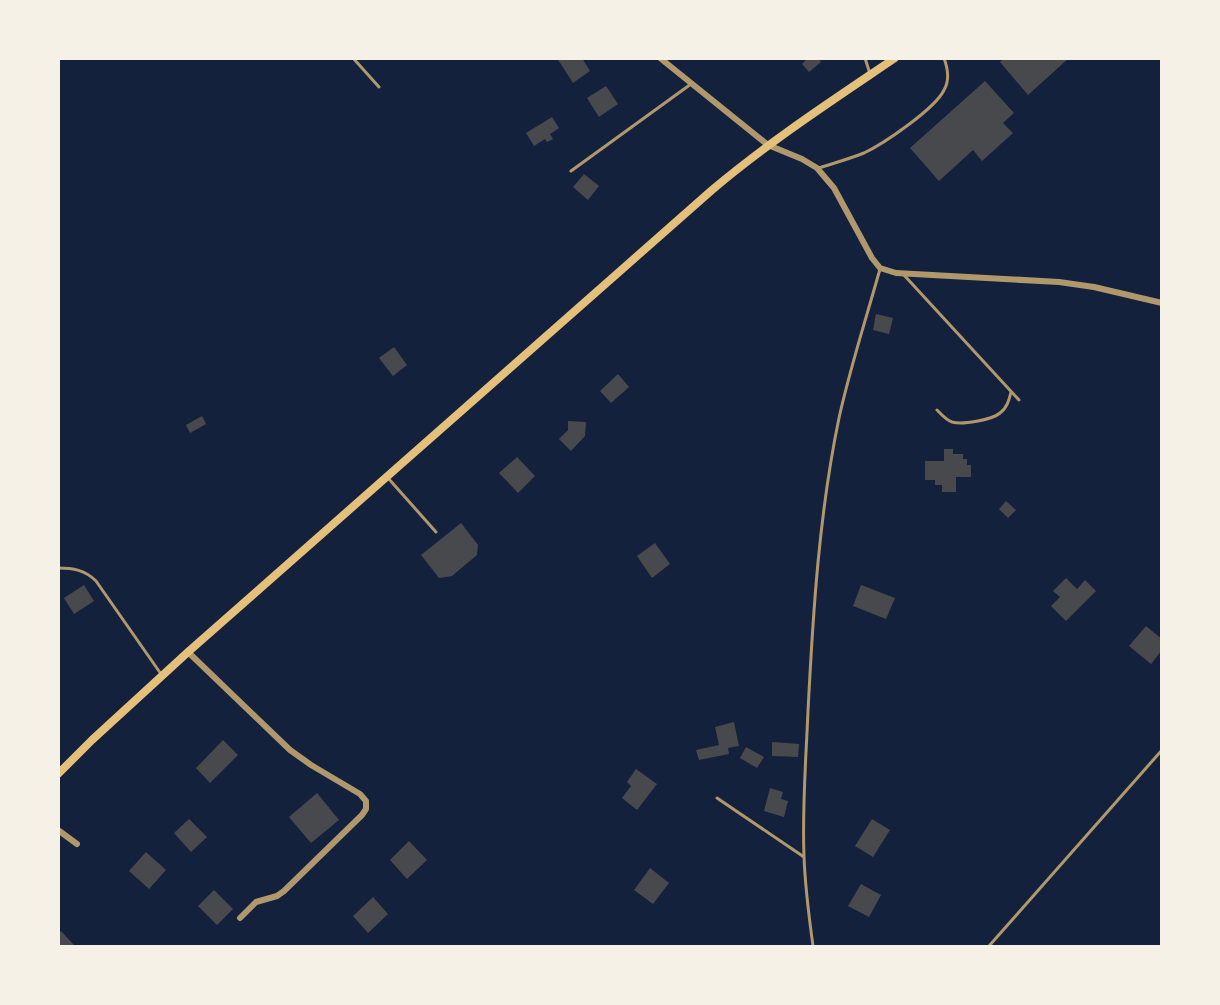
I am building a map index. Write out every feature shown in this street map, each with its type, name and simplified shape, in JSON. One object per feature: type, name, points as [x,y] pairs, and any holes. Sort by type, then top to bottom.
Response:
[{"type":"main road","points":[[58,774],[188,652],[737,169],[768,145],[895,58]]},
{"type":"street","points":[[660,58],[768,145],[818,168],[834,188],[872,258],[880,268],[901,273],[1059,282],[1161,303]]},
{"type":"street","points":[[188,652],[290,750],[304,761],[360,794],[366,801],[366,810],[362,815],[284,891],[256,902],[240,918]]},
{"type":"street","points":[[58,830],[76,844]]},
{"type":"lane","points":[[353,58],[379,87]]},
{"type":"lane","points":[[865,58],[870,75]]},
{"type":"lane","points":[[818,168],[875,147],[921,114],[945,89],[948,75],[944,58]]},
{"type":"lane","points":[[571,171],[691,84]]},
{"type":"lane","points":[[813,946],[804,857],[804,807],[815,598],[825,507],[844,399],[880,268]]},
{"type":"lane","points":[[901,273],[1019,400]]},
{"type":"lane","points":[[937,410],[949,421],[955,423],[987,419],[1001,412],[1011,392]]},
{"type":"lane","points":[[387,477],[436,532]]},
{"type":"lane","points":[[58,568],[85,572],[96,581],[162,676]]},
{"type":"lane","points":[[989,946],[1161,750]]},
{"type":"lane","points":[[717,798],[804,857]]},
{"type":"building","points":[[557,58],[582,58],[590,71],[573,83]]},
{"type":"building","points":[[808,58],[818,58],[821,62],[809,72],[802,64]]},
{"type":"building","points":[[1004,58],[1069,58],[1028,95],[1000,62]]},
{"type":"building","points":[[985,81],[1014,113],[1003,123],[1013,133],[982,161],[973,150],[939,181],[910,148]]},
{"type":"building","points":[[606,86],[618,104],[599,117],[587,98]]},
{"type":"building","points":[[552,117],[559,128],[550,134],[553,139],[547,142],[545,139],[534,146],[526,133]]},
{"type":"building","points":[[584,174],[599,186],[588,200],[573,187]]},
{"type":"building","points":[[876,314],[893,318],[889,334],[873,330]]},
{"type":"building","points":[[394,347],[407,365],[393,376],[379,358]]},
{"type":"building","points":[[618,374],[629,387],[611,403],[600,391]]},
{"type":"building","points":[[202,416],[206,424],[190,433],[186,425]]},
{"type":"building","points":[[568,421],[586,422],[585,436],[571,451],[559,439],[568,430]]},
{"type":"building","points":[[944,449],[953,449],[953,454],[963,454],[963,459],[967,459],[967,465],[971,465],[971,477],[956,477],[956,492],[942,492],[942,485],[935,485],[935,480],[925,480],[925,461],[944,461]]},
{"type":"building","points":[[517,457],[535,476],[518,493],[499,473]]},
{"type":"building","points":[[1006,501],[1016,510],[1008,518],[999,509]]},
{"type":"building","points":[[461,523],[478,545],[477,555],[452,576],[439,578],[421,555]]},
{"type":"building","points":[[655,543],[670,564],[652,578],[637,556]]},
{"type":"building","points":[[1066,578],[1077,589],[1085,580],[1096,591],[1066,621],[1051,606],[1060,597],[1053,591]]},
{"type":"building","points":[[84,585],[94,601],[74,614],[64,598]]},
{"type":"building","points":[[861,585],[895,598],[886,619],[853,606]]},
{"type":"building","points":[[1146,626],[1162,639],[1162,650],[1151,664],[1129,646]]},
{"type":"building","points":[[734,722],[739,746],[728,748],[729,754],[699,760],[696,750],[719,745],[715,727]]},
{"type":"building","points":[[223,740],[238,755],[210,783],[196,768]]},
{"type":"building","points":[[772,742],[799,744],[798,757],[772,756]]},
{"type":"building","points":[[746,747],[764,757],[757,768],[740,758]]},
{"type":"building","points":[[636,769],[657,784],[637,810],[622,798],[631,786],[627,782]]},
{"type":"building","points":[[770,788],[783,792],[781,799],[788,801],[784,817],[764,811]]},
{"type":"building","points":[[317,793],[339,820],[311,843],[289,817]]},
{"type":"building","points":[[189,819],[207,837],[191,852],[174,833]]},
{"type":"building","points":[[872,819],[890,830],[873,857],[855,846]]},
{"type":"building","points":[[409,841],[427,860],[407,879],[390,860]]},
{"type":"building","points":[[146,852],[166,870],[149,889],[129,871]]},
{"type":"building","points":[[650,868],[669,883],[653,904],[634,890]]},
{"type":"building","points":[[861,884],[881,895],[869,917],[848,906]]},
{"type":"building","points":[[214,890],[233,909],[217,925],[198,906]]},
{"type":"building","points":[[373,897],[388,914],[368,933],[353,916]]},
{"type":"building","points":[[61,931],[73,946],[58,946],[58,934]]}]
